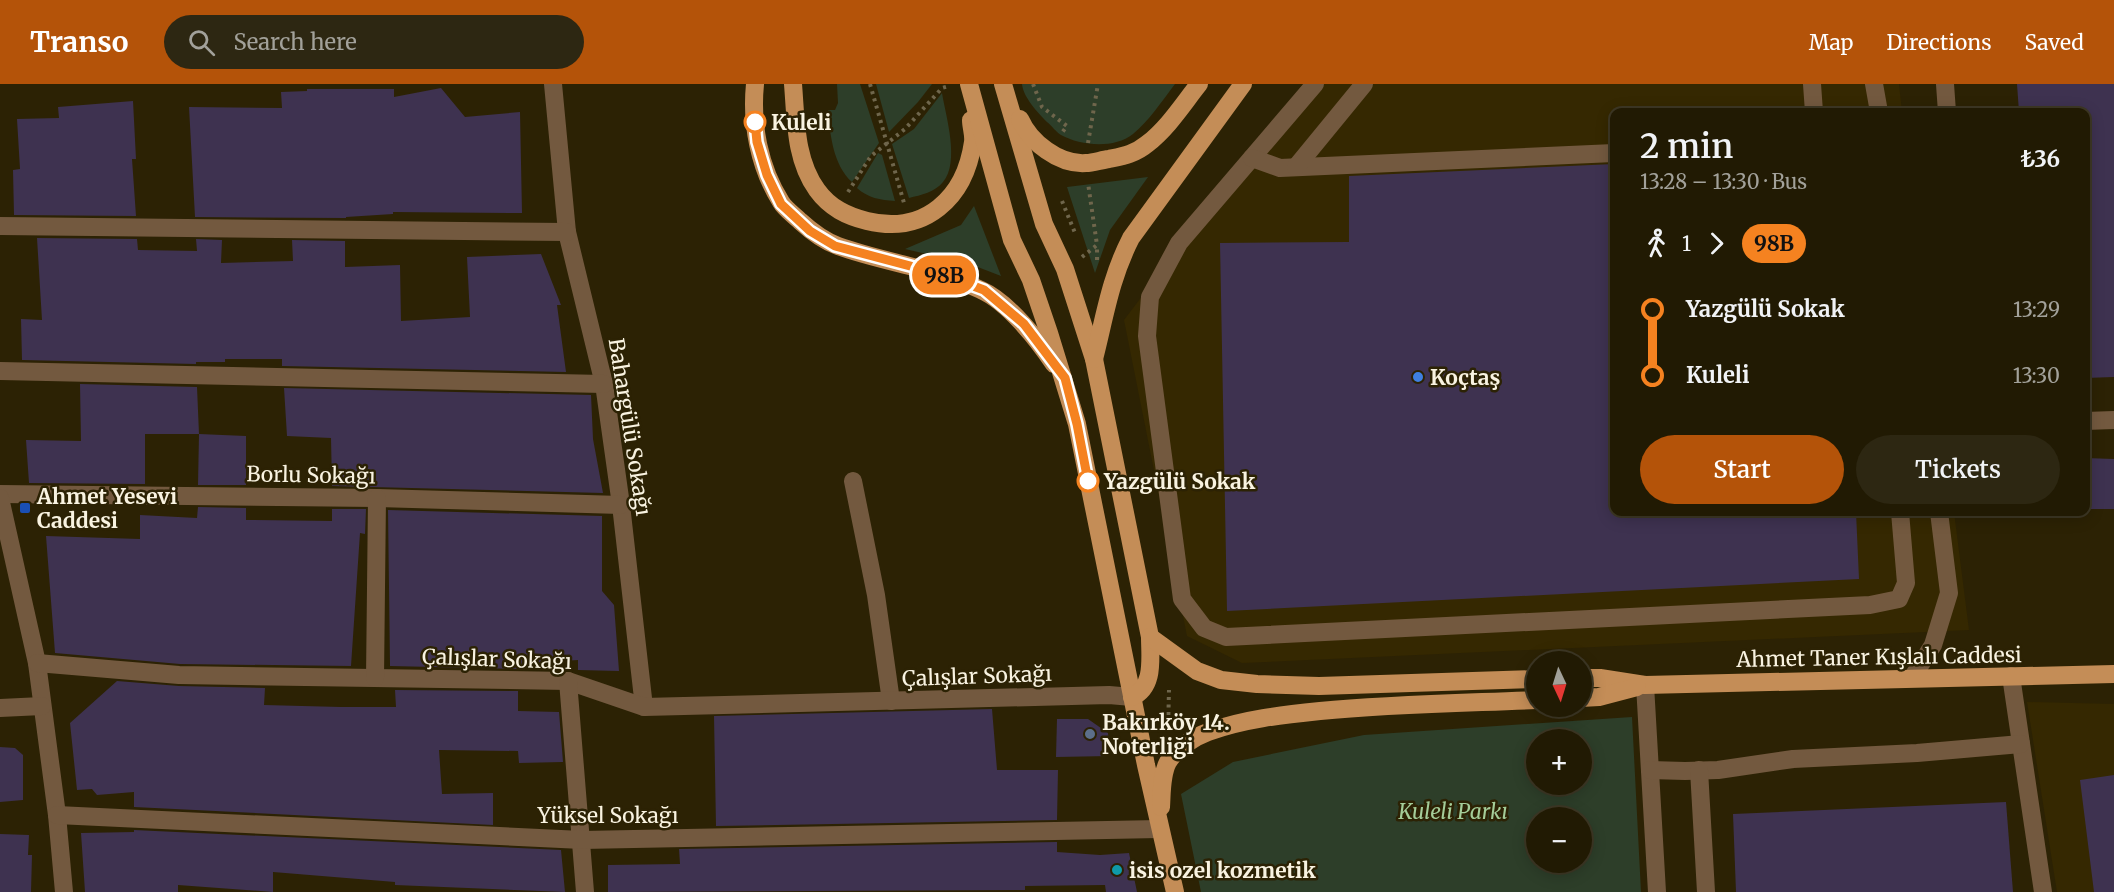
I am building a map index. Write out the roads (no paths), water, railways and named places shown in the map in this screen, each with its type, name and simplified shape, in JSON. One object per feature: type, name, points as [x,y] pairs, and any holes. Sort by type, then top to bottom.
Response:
[{"type":"main road","points":[[754,84],[753,101],[757,142],[767,175],[781,204],[810,231],[835,246],[944,275],[984,290],[1024,324],[1065,378]]},
{"type":"main road","points":[[793,84],[798,142],[804,167],[816,189],[837,210],[851,217],[885,225],[909,224],[934,211],[955,193],[964,176],[973,141],[968,84]]},
{"type":"main road","points":[[968,84],[1012,240],[1030,280],[1065,378],[1077,424],[1132,697],[1175,892]]},
{"type":"main road","points":[[1004,84],[1044,224],[1065,269],[1094,359],[1150,637],[1151,665],[1147,684],[1140,693],[1132,697]]},
{"type":"main road","points":[[1004,84],[1025,131],[1036,143],[1059,157],[1085,163],[1133,154],[1148,144],[1164,128],[1199,84]]},
{"type":"main road","points":[[1094,359],[1110,289],[1119,261],[1131,238],[1243,84]]},
{"type":"main road","points":[[1150,637],[1197,671],[1221,680],[1319,686],[1526,679]]},
{"type":"main road","name":"Ahmet Taner Kışlalı Caddesi","points":[[1592,679],[1645,685],[2114,674]]},
{"type":"main road","name":"Ahmet Taner Kışlalı Caddesi","points":[[1592,697],[1645,685]]},
{"type":"main road","points":[[1160,829],[1162,786],[1168,762],[1185,744],[1206,732],[1268,717],[1352,708],[1526,700]]},
{"type":"street","name":"Bahargülü Sokağı","points":[[554,84],[567,232],[604,384],[621,505],[644,708]]},
{"type":"street","points":[[1315,84],[1179,243],[1150,297],[1147,336],[1182,599],[1204,628],[1226,637],[1870,605],[1899,599],[1906,583],[1900,516]]},
{"type":"street","points":[[1296,167],[1364,84]]},
{"type":"street","points":[[1812,84],[1814,108]]},
{"type":"street","points":[[1874,84],[1878,108]]},
{"type":"street","points":[[1946,84],[1947,108]]},
{"type":"street","points":[[1251,158],[1281,168],[1610,153]]},
{"type":"street","points":[[0,226],[567,232]]},
{"type":"street","points":[[0,371],[604,384]]},
{"type":"street","points":[[2090,421],[2114,420]]},
{"type":"street","points":[[853,481],[876,595],[891,701]]},
{"type":"street","points":[[0,496],[37,663],[57,815],[64,892]]},
{"type":"street","name":"Borlu Sokağı","points":[[0,496],[377,498],[621,505]]},
{"type":"street","points":[[375,678],[377,498]]},
{"type":"street","points":[[1912,678],[1933,645],[1949,593],[1939,516]]},
{"type":"street","name":"Çalışlar Sokağı","points":[[37,663],[179,675],[568,681],[644,708],[1109,695],[1132,697]]},
{"type":"street","points":[[2011,676],[2043,892]]},
{"type":"street","points":[[568,681],[585,892]]},
{"type":"street","points":[[1645,685],[1657,892]]},
{"type":"street","points":[[0,708],[42,706]]},
{"type":"street","points":[[1650,770],[1699,770],[1792,759],[1917,753],[2021,744]]},
{"type":"street","points":[[1699,770],[1706,892]]},
{"type":"street","name":"Yüksel Sokağı","points":[[57,815],[582,840],[1160,829]]},
{"type":"place","name":"Kuleli","points":[[755,122]]},
{"type":"place","name":"Koçtaş","points":[[1418,377]]},
{"type":"place","name":"Yazgülü Sokak","points":[[1088,481]]},
{"type":"place","name":"Ahmet Yesevi Caddesi","points":[[25,508]]},
{"type":"place","name":"Bakırköy 14. Noterliği","points":[[1090,734]]},
{"type":"place","name":"isis ozel kozmetik","points":[[1117,870]]},
{"type":"park label","name":"Kuleli Parkı","points":[[1453,811]]}]
